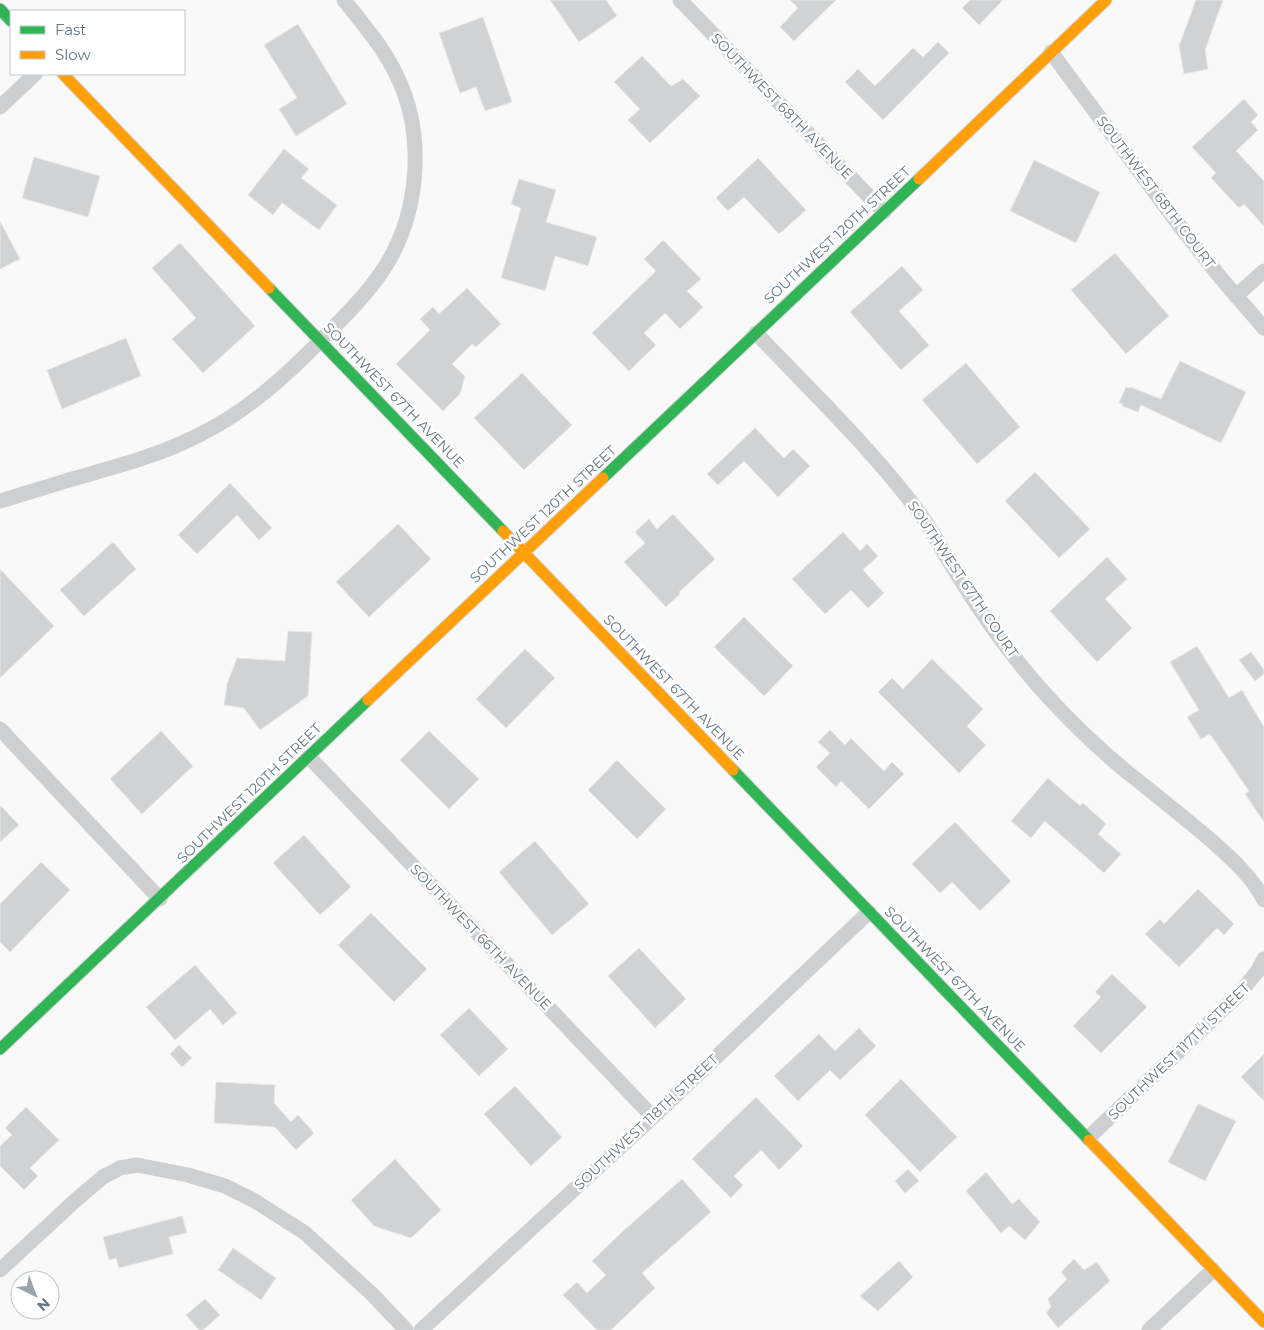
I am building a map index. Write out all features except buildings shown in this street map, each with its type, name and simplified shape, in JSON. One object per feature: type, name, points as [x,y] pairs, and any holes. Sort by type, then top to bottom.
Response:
[{"type":"main road","name":"SOUTHWEST 120TH STREET","points":[[0,1049],[1106,0]]},
{"type":"main road","points":[[0,9],[10,19]]},
{"type":"main road","name":"SOUTHWEST 67TH AVENUE","points":[[64,75],[1264,1322]]},
{"type":"street","points":[[0,502],[161,452],[202,434],[219,424],[259,396],[321,341],[373,284],[384,268],[403,229],[409,209],[415,167],[414,132],[410,112],[397,76],[378,43],[344,0]]},
{"type":"street","name":"SOUTHWEST 68TH AVENUE","points":[[680,0],[884,212]]},
{"type":"street","name":"SOUTHWEST 68TH COURT","points":[[1051,52],[1179,225],[1264,328]]},
{"type":"street","points":[[0,107],[34,75]]},
{"type":"street","points":[[1236,296],[1264,271]]},
{"type":"street","name":"SOUTHWEST 67TH COURT","points":[[756,333],[861,443],[898,486],[931,530],[956,574],[988,622],[1048,697],[1107,755],[1222,850],[1255,884],[1264,900]]},
{"type":"street","points":[[0,729],[160,899]]},
{"type":"street","name":"SOUTHWEST 66TH AVENUE","points":[[309,757],[653,1117]]},
{"type":"street","name":"SOUTHWEST 118TH STREET","points":[[422,1330],[653,1117],[869,912]]},
{"type":"street","name":"SOUTHWEST 117TH STREET","points":[[1088,1138],[1250,983],[1264,959]]},
{"type":"street","points":[[2,1264],[103,1177],[120,1168],[138,1165],[188,1175],[225,1186],[255,1201],[305,1233],[372,1294],[406,1330]]},
{"type":"street","points":[[1149,1330],[1213,1270]]},
{"type":"traffic: fast","points":[[0,9],[10,20]]},
{"type":"traffic: fast","points":[[603,478],[919,179]]},
{"type":"traffic: fast","points":[[269,288],[503,531]]},
{"type":"traffic: fast","points":[[0,1049],[368,700]]},
{"type":"traffic: fast","points":[[733,770],[1089,1140]]},
{"type":"traffic: slow","points":[[919,179],[1106,0]]},
{"type":"traffic: slow","points":[[64,75],[269,288]]},
{"type":"traffic: slow","points":[[368,700],[603,478]]},
{"type":"traffic: slow","points":[[503,531],[733,770]]},
{"type":"traffic: slow","points":[[1089,1140],[1264,1322]]}]
